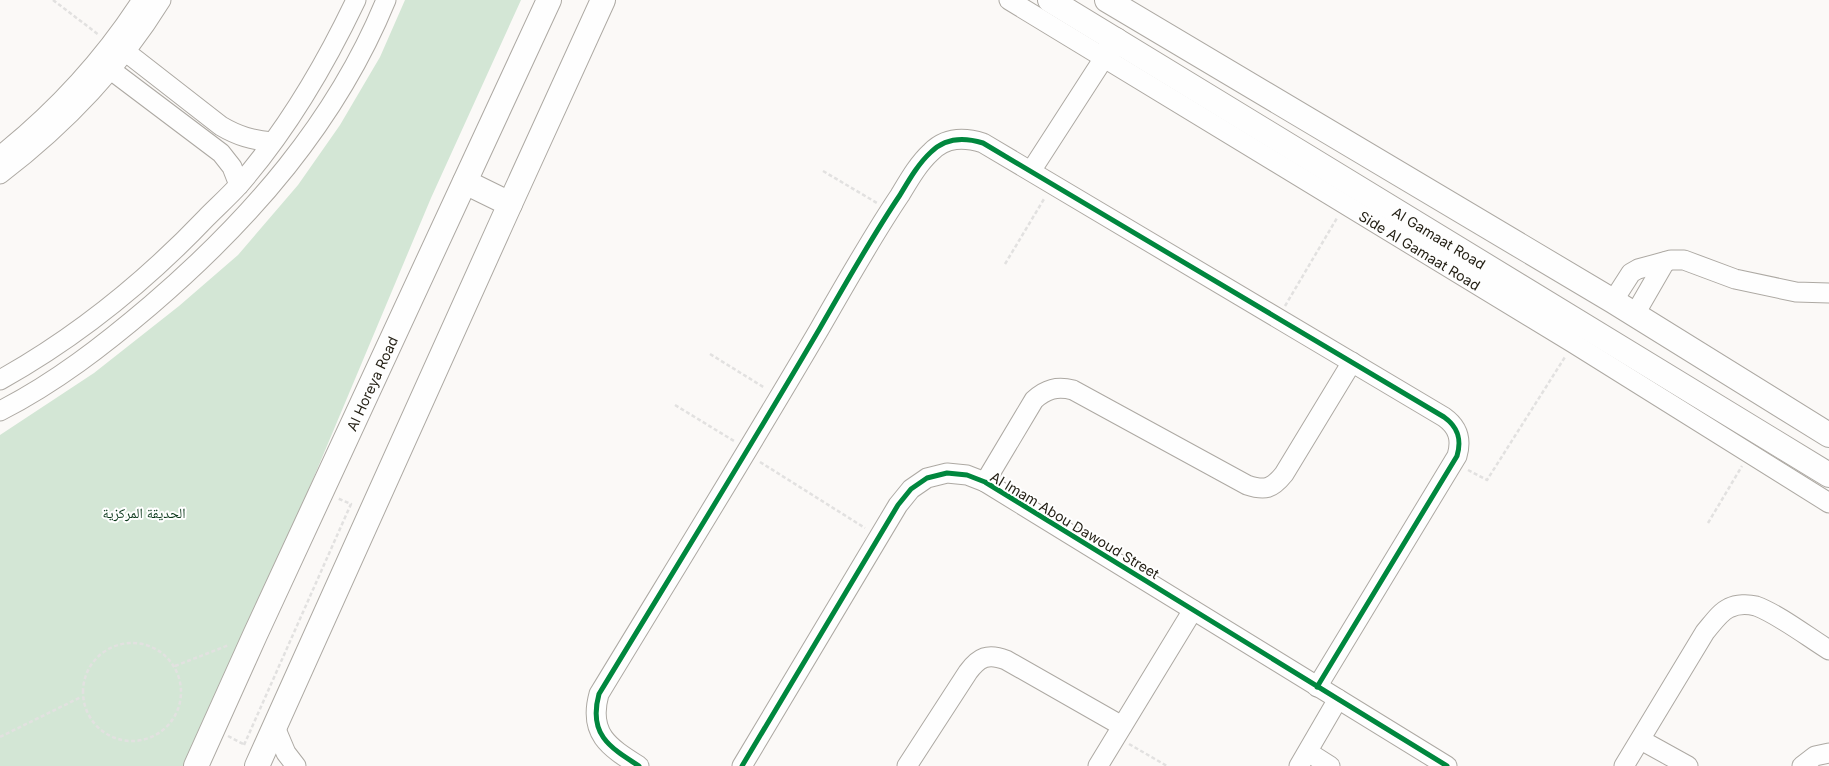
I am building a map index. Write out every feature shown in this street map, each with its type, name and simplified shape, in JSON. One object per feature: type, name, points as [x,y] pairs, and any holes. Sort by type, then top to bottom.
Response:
[{"type":"main road","name":"Al Horeya Road","points":[[196,766],[549,0]]},
{"type":"main road","points":[[254,755],[275,727],[603,0]]},
{"type":"main road","name":"Al Gamaat Road","points":[[1050,0],[1110,49],[1582,337],[1829,475]]},
{"type":"main road","points":[[1107,0],[1613,300],[1829,434]]},
{"type":"main road","points":[[465,182],[510,204]]},
{"type":"main road","points":[[1582,337],[1613,300]]},
{"type":"street","points":[[0,174],[44,139],[69,116],[111,70],[118,48],[142,0]]},
{"type":"street","points":[[0,156],[118,48],[161,0]]},
{"type":"street","points":[[0,380],[51,349],[121,298],[172,252],[239,185],[272,142],[317,75],[356,0]]},
{"type":"street","points":[[0,411],[73,367],[126,326],[177,283],[224,237],[270,188],[312,136],[345,84],[374,29],[386,0]]},
{"type":"street","name":"Side Al Gamaat Road","points":[[1009,0],[1110,49],[1346,204],[1582,337],[1750,453],[1829,503]]},
{"type":"street","points":[[118,48],[236,135],[272,142]]},
{"type":"street","points":[[1031,171],[1110,49]]},
{"type":"street","points":[[111,70],[221,153],[232,167],[239,185]]},
{"type":"street","points":[[639,766],[613,748],[600,733],[596,714],[599,694],[780,396],[889,211],[930,152],[941,144],[954,139],[969,139],[983,143],[1352,362],[1451,422],[1457,429],[1460,447],[1453,462],[1317,687]]},
{"type":"street","points":[[1613,300],[1631,274],[1647,265],[1671,260],[1684,260],[1735,279],[1796,292],[1829,293]]},
{"type":"street","points":[[1635,314],[1666,262]]},
{"type":"street","points":[[986,482],[1034,400],[1052,388],[1063,388],[1073,390],[1247,485],[1258,489],[1267,489],[1278,482],[1284,474],[1352,362]]},
{"type":"street","name":"Al Imam Abou Dawoud Street","points":[[742,766],[898,505],[911,489],[928,478],[947,473],[967,475],[986,482],[1447,766]]},
{"type":"street","points":[[1624,766],[1705,632],[1727,608],[1738,605],[1755,606],[1829,650]]},
{"type":"street","points":[[1098,766],[1193,610]]},
{"type":"street","points":[[908,766],[968,672],[976,661],[986,656],[997,656],[1006,660],[1119,731]]},
{"type":"street","points":[[1330,766],[1303,759],[1338,699]]},
{"type":"street","points":[[275,727],[286,753],[296,766]]},
{"type":"street","points":[[1641,740],[1688,766]]},
{"type":"street","points":[[1802,766],[1815,756],[1829,753]]},
{"type":"path","points":[[54,0],[118,48]]},
{"type":"path","points":[[823,171],[889,211]]},
{"type":"path","points":[[1005,264],[1053,184]]},
{"type":"path","points":[[1278,318],[1346,204]]},
{"type":"path","points":[[1453,462],[1487,480],[1582,337]]},
{"type":"path","points":[[710,354],[780,396]]},
{"type":"path","points":[[675,405],[879,537]]},
{"type":"path","points":[[1708,523],[1750,453]]},
{"type":"path","points":[[214,728],[254,755],[351,504],[322,491]]},
{"type":"path","points":[[175,666],[255,635]]},
{"type":"path","points":[[129,642],[156,648],[175,666],[182,695],[172,723],[147,740],[117,741],[92,724],[81,696],[86,670],[104,650],[129,642]]},
{"type":"path","points":[[0,737],[81,696]]},
{"type":"path","points":[[1119,731],[1167,766]]},
{"type":"green space","name":"الحديقة المركزية","points":[[405,0],[521,0],[431,198],[222,696],[190,766],[0,766],[0,435],[94,373],[179,306],[238,255],[298,185],[340,125],[380,57]]},
{"type":"cycle path","points":[[639,766],[610,745],[604,738],[596,719],[599,694],[766,420],[910,178],[937,147],[949,141],[962,139],[983,143],[1444,417],[1456,429],[1459,439],[1457,456],[1317,687]]},
{"type":"cycle path","points":[[742,766],[898,505],[911,489],[927,478],[947,473],[967,475],[985,482],[1447,766]]}]
